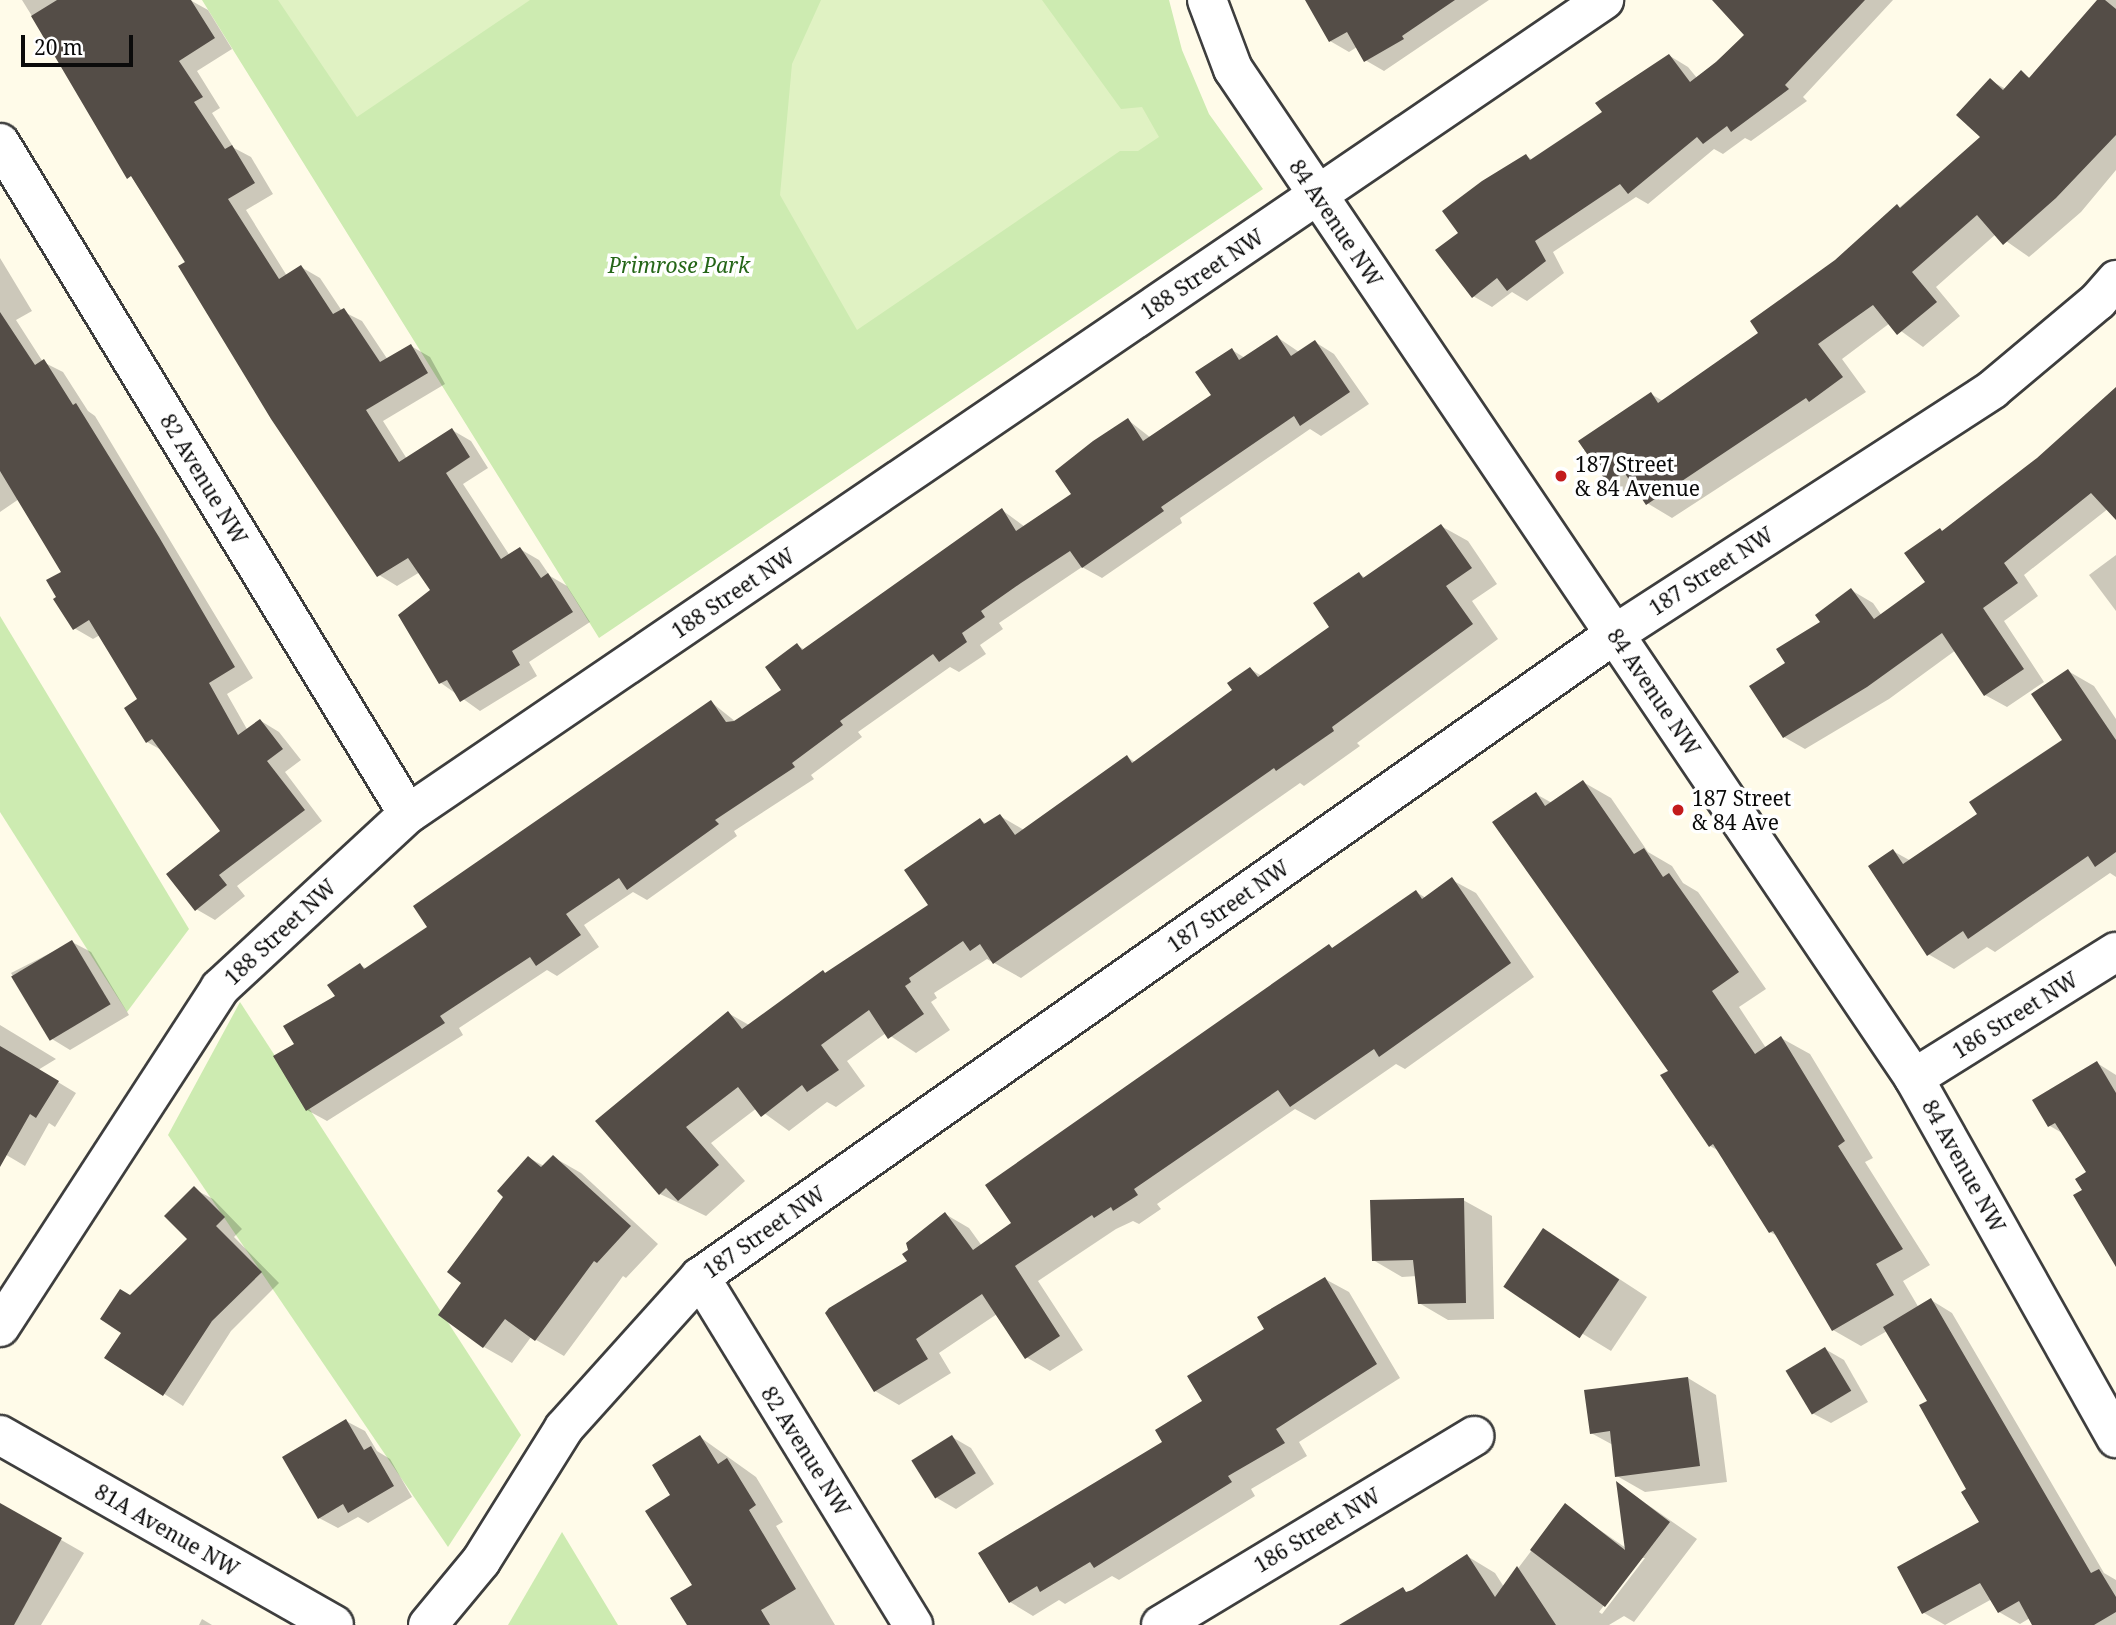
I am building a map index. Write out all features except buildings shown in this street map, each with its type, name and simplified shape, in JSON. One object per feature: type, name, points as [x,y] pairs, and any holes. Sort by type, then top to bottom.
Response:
[{"type":"street","name":"84 Avenue NW","points":[[1207,0],[1233,69],[1914,1078],[2116,1438]]},
{"type":"street","name":"188 Street NW","points":[[0,1328],[220,988],[408,814],[1604,0]]},
{"type":"street","name":"82 Avenue NW","points":[[0,143],[408,814]]},
{"type":"street","name":"187 Street NW","points":[[428,1625],[481,1561],[564,1428],[700,1278],[1615,634],[1993,389],[2098,301],[2116,280]]},
{"type":"street","name":"186 Street NW","points":[[1914,1078],[2116,952]]},
{"type":"street","name":"82 Avenue NW","points":[[700,1278],[913,1625]]},
{"type":"street","name":"81A Avenue NW","points":[[0,1434],[334,1625]]},
{"type":"street","name":"186 Street NW","points":[[1161,1625],[1474,1436]]},
{"type":"green space","name":"Primrose Park","points":[[202,0],[1169,0],[1182,50],[1209,114],[1263,189],[599,638]]},
{"type":"green space","points":[[278,0],[530,0],[357,117]]},
{"type":"green space","points":[[821,0],[1042,0],[1121,109],[1142,107],[1159,137],[1138,151],[1120,151],[857,330],[780,195],[792,64]]},
{"type":"green space","points":[[0,616],[189,929],[127,1012],[0,812]]},
{"type":"green space","points":[[240,1002],[521,1435],[448,1547],[168,1135]]},
{"type":"green space","points":[[562,1532],[618,1625],[508,1625]]},
{"type":"place","name":"187 Street & 84 Avenue","points":[[1561,476]]},
{"type":"place","name":"187 Street & 84 Ave","points":[[1678,810]]}]
